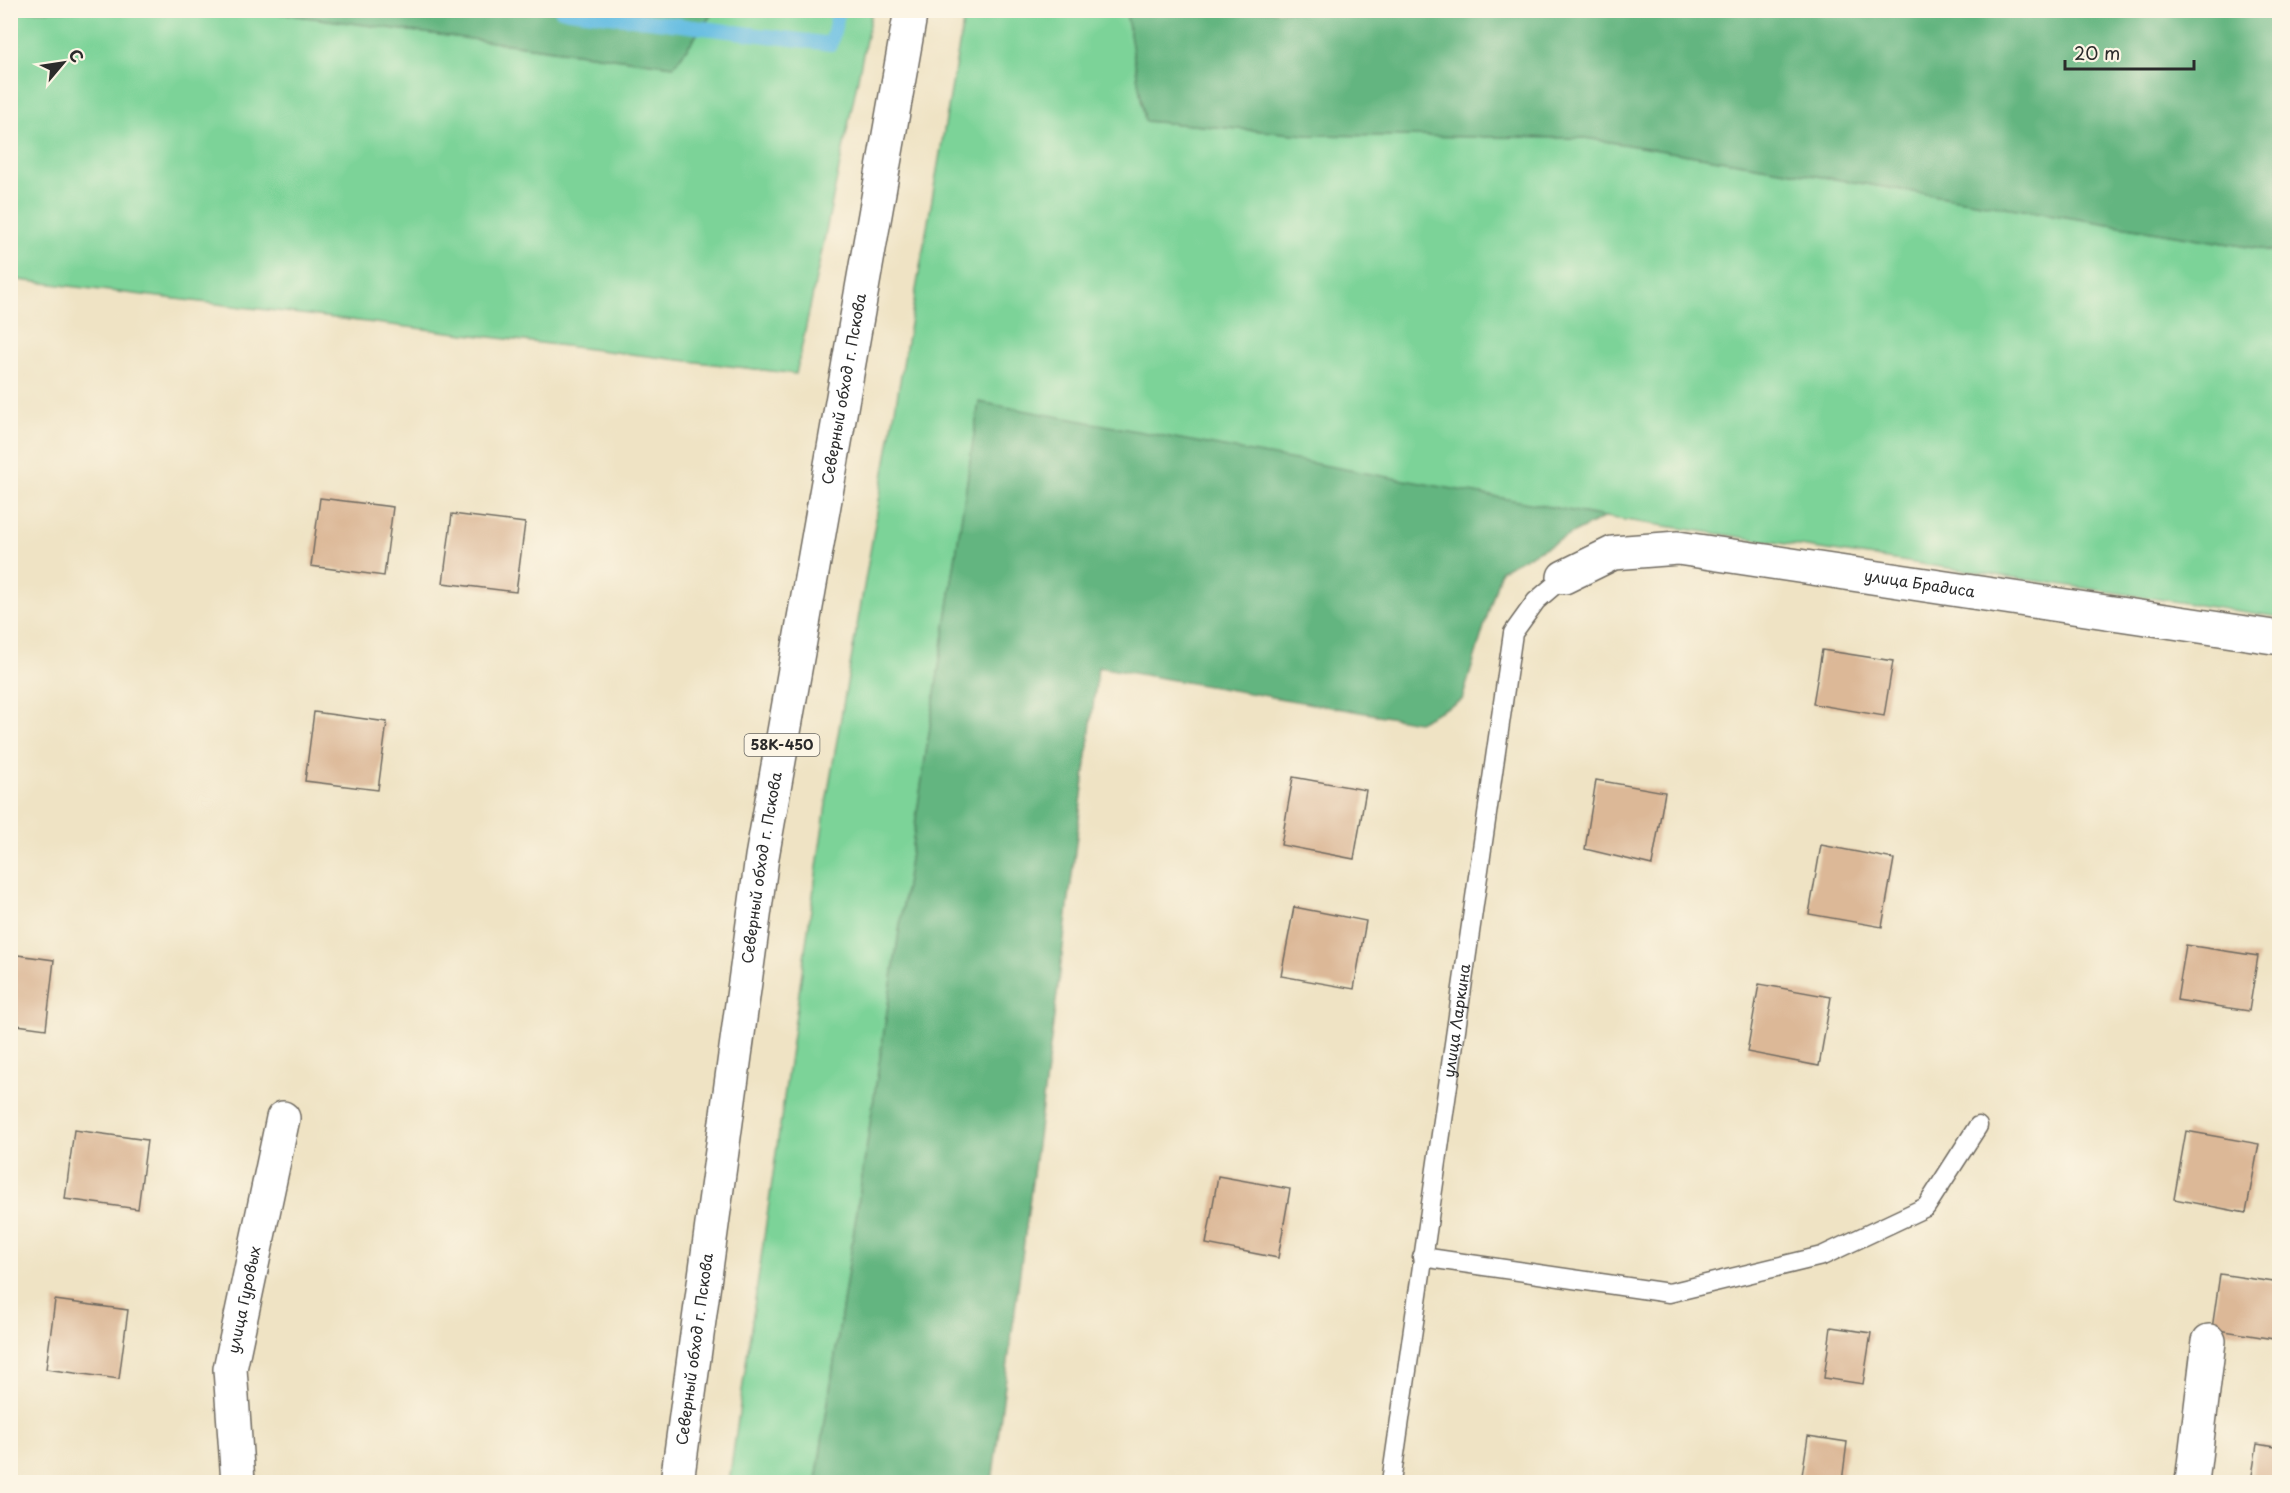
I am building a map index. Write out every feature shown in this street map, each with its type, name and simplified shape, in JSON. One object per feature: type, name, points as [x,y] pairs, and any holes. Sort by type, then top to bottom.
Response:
[{"type":"main road","name":"Северный обход г. Пскова","points":[[677,1482],[762,857],[911,10]]},
{"type":"main road","name":"улица Брадиса","points":[[1564,577],[1613,553],[1678,548],[2280,638]]},
{"type":"main road","name":"улица Гуровых","points":[[238,1482],[230,1369],[283,1118]]},
{"type":"main road","points":[[2192,1482],[2209,1341]]},
{"type":"lane","name":"улица Ларкина","points":[[1391,1482],[1513,633],[1536,601],[1564,577]]},
{"type":"lane","points":[[1422,1257],[1669,1293],[1822,1256],[1926,1208],[1978,1126]]},
{"type":"green space","points":[[11,11],[261,11],[674,66],[714,11],[872,11],[796,374],[11,279]]},
{"type":"green space","points":[[261,11],[714,11],[674,66]]},
{"type":"green space","points":[[965,11],[1126,11],[1146,121],[1308,135],[1586,138],[2279,252],[2279,617],[1605,517],[979,403],[816,1482],[729,1482],[827,797]]},
{"type":"green space","points":[[1126,11],[2279,11],[2279,252],[1586,138],[1308,135],[1145,121]]},
{"type":"green space","points":[[979,402],[1605,517],[1501,570],[1462,700],[1418,722],[1098,667],[992,1482],[816,1482]]},
{"type":"building","points":[[320,498],[393,507],[384,576],[311,566]]},
{"type":"building","points":[[452,514],[525,523],[516,592],[443,583]]},
{"type":"building","points":[[1822,650],[1893,661],[1884,716],[1813,704]]},
{"type":"building","points":[[314,712],[387,722],[378,790],[305,781]]},
{"type":"building","points":[[1293,777],[1366,790],[1354,859],[1281,845]]},
{"type":"building","points":[[1596,780],[1665,792],[1652,865],[1585,849]]},
{"type":"building","points":[[1821,845],[1894,859],[1882,927],[1809,914]]},
{"type":"building","points":[[1294,907],[1366,921],[1354,989],[1281,976]]},
{"type":"building","points":[[2186,945],[2258,956],[2249,1011],[2177,1000]]},
{"type":"building","points":[[10,954],[54,960],[46,1029],[10,1024]]},
{"type":"building","points":[[1759,984],[1831,997],[1819,1066],[1747,1052]]},
{"type":"building","points":[[74,1130],[147,1140],[138,1209],[65,1199]]},
{"type":"building","points":[[2186,1131],[2259,1144],[2246,1213],[2174,1199]]},
{"type":"building","points":[[1218,1176],[1290,1189],[1278,1258],[1206,1244]]},
{"type":"building","points":[[2220,1274],[2280,1283],[2280,1340],[2212,1329]]},
{"type":"building","points":[[55,1300],[128,1310],[119,1379],[46,1369]]},
{"type":"building","points":[[1831,1327],[1871,1333],[1863,1384],[1824,1378]]},
{"type":"building","points":[[1808,1436],[1847,1442],[1842,1482],[1801,1482]]},
{"type":"building","points":[[2257,1444],[2280,1448],[2280,1482],[2251,1482]]},
{"type":"waterway","points":[[561,10],[831,44],[839,10]]}]
